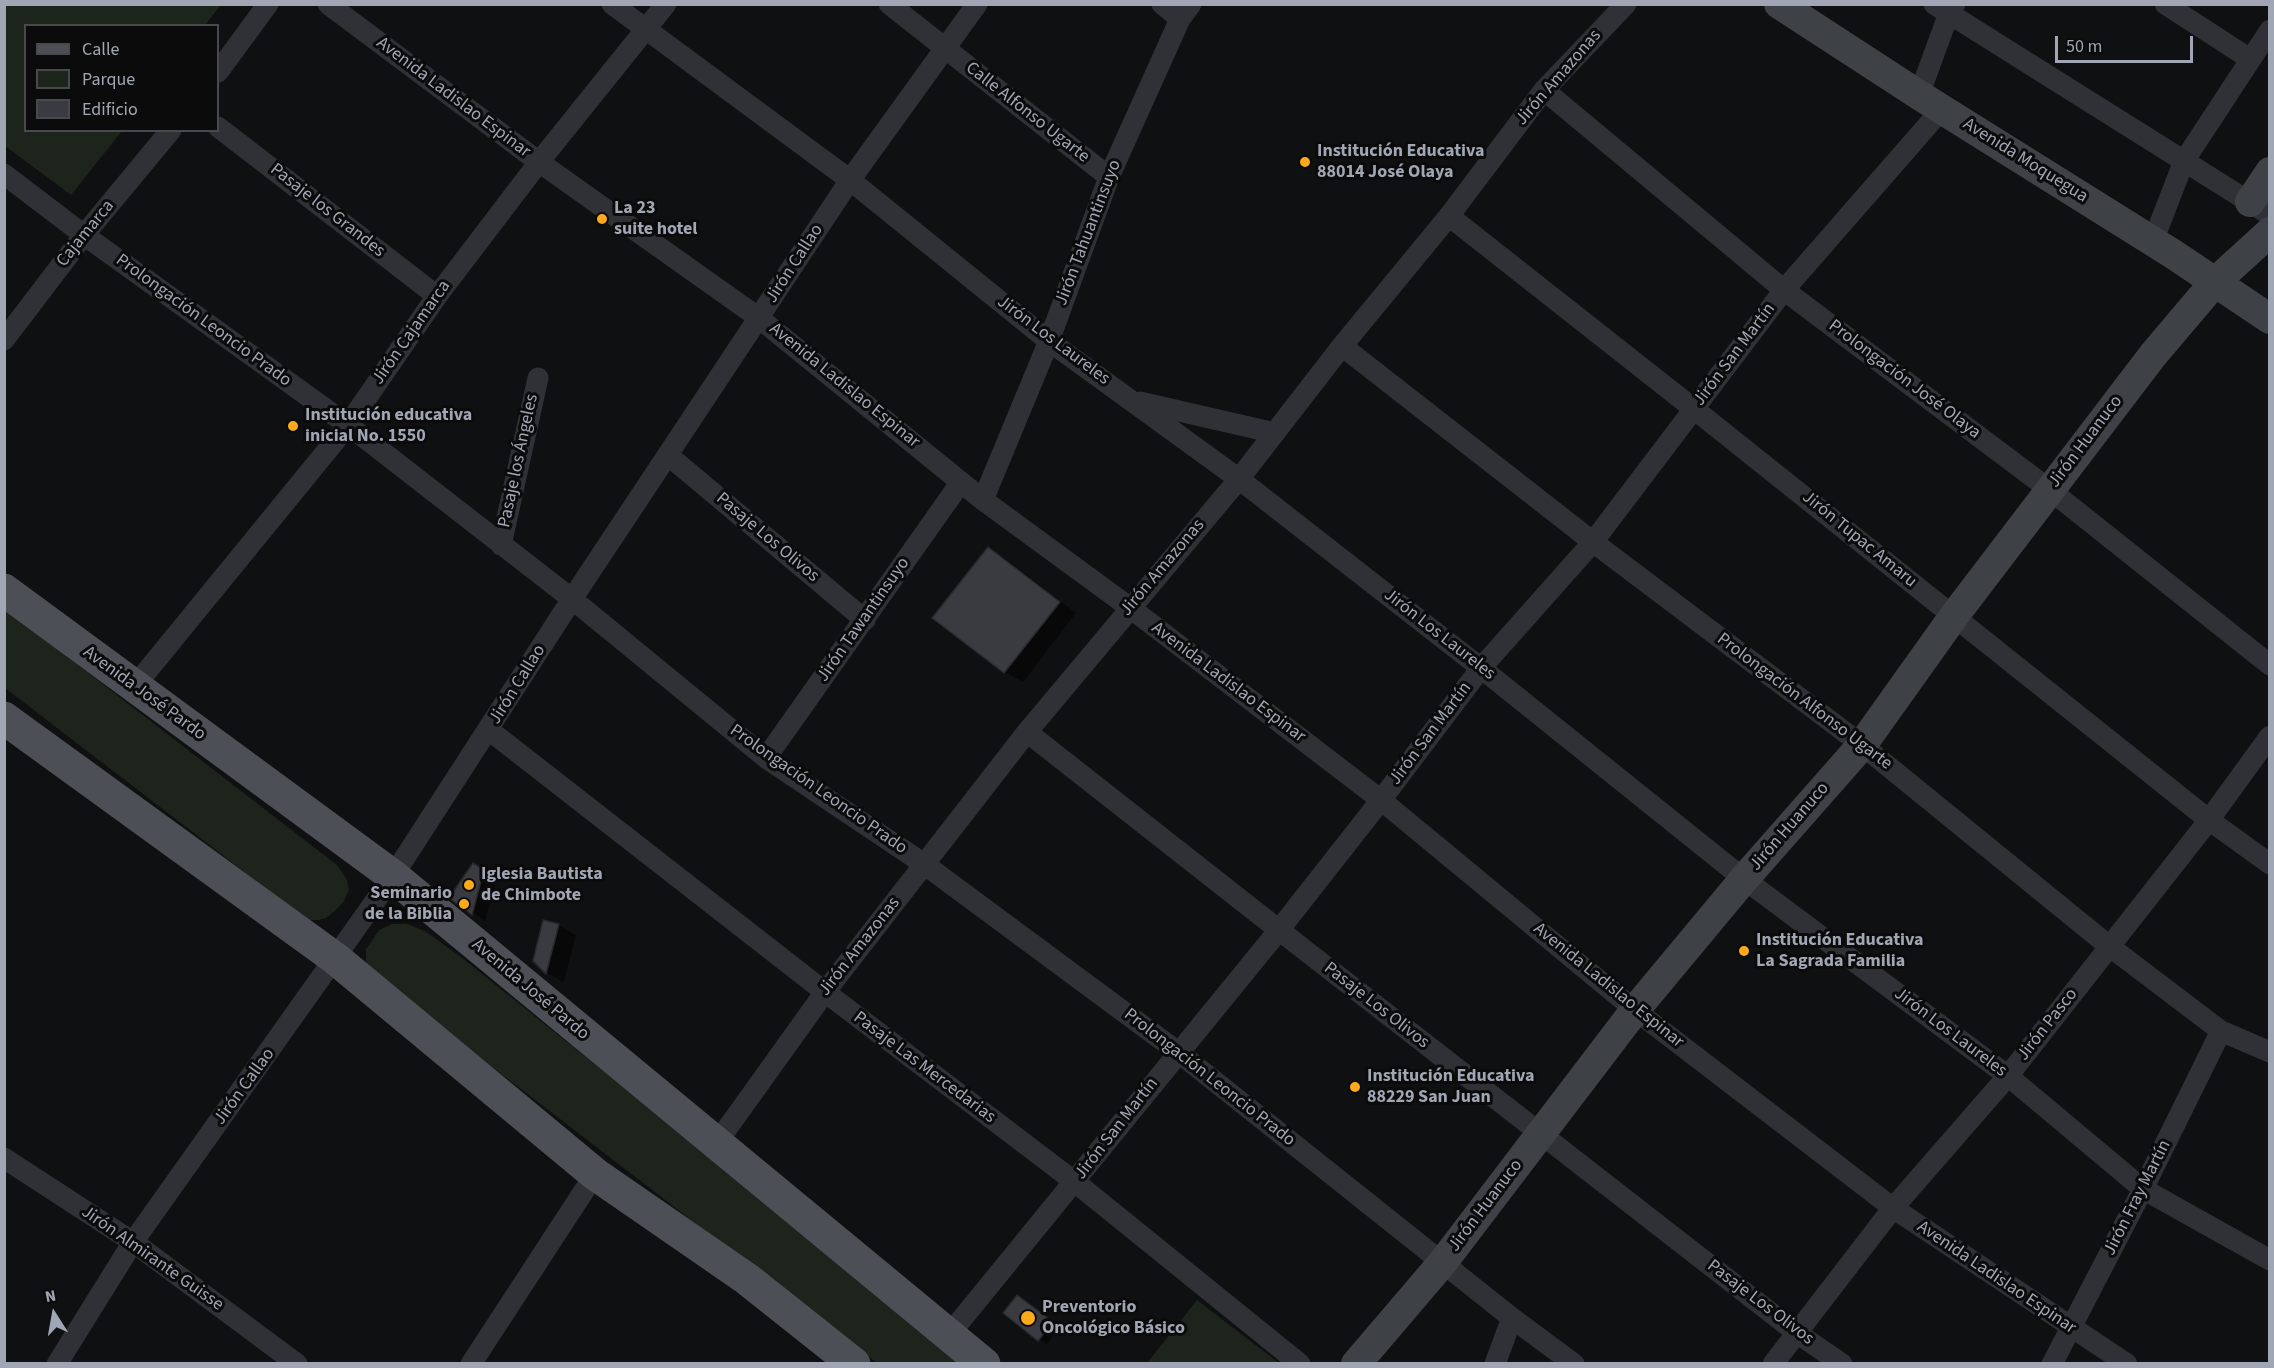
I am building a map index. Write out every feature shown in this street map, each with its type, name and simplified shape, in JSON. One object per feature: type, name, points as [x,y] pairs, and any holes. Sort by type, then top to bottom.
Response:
[{"type":"main road","name":"Avenida Moquegua","points":[[1779,4],[1930,102],[2153,241],[2270,319]]},
{"type":"main road","points":[[2260,208],[2270,172]]},
{"type":"main road","name":"Jirón Huanuco","points":[[1356,1364],[1443,1262],[1635,1010],[1743,879],[1862,745],[1954,616],[2153,355],[2214,283],[2270,232]]},
{"type":"main road","name":"Avenida José Pardo","points":[[4,590],[393,876],[984,1364]]},
{"type":"main road","points":[[4,718],[336,959],[595,1174],[747,1279],[854,1364]]},
{"type":"street","points":[[219,71],[268,4]]},
{"type":"street","name":"Jirón Los Laureles","points":[[612,4],[645,31],[850,180],[1049,341],[1239,478],[1481,668],[1743,879],[2008,1076],[2143,1189],[2270,1260]]},
{"type":"street","name":"Jirón Cajamarca","points":[[134,687],[348,425],[437,296],[539,162],[666,4]]},
{"type":"street","name":"Calle Alfonso Ugarte","points":[[889,4],[1109,177]]},
{"type":"street","name":"Jirón Callao","points":[[57,1364],[133,1242],[393,876],[572,599],[850,180],[977,4]]},
{"type":"street","points":[[1162,4],[1186,12]]},
{"type":"street","name":"Jirón Amazonas","points":[[716,1144],[825,992],[1027,732],[1239,478],[1342,346],[1449,216],[1544,90],[1626,4]]},
{"type":"street","points":[[2165,4],[2250,59]]},
{"type":"street","name":"Avenida Ladislao Espinar","points":[[332,6],[539,162],[759,318],[983,500],[1130,608],[1381,800],[1635,1010],[1893,1208],[2127,1364]]},
{"type":"street","points":[[1946,8],[2260,208]]},
{"type":"street","name":"Jirón San Martín","points":[[948,1336],[1279,930],[1481,668],[1593,542],[1930,102],[1946,8]]},
{"type":"street","name":"Jirón Tahuantinsuyo","points":[[983,500],[1049,341],[1109,177],[1186,12]]},
{"type":"street","points":[[2153,241],[2184,161],[2270,30]]},
{"type":"street","name":"Prolongación José Olaya","points":[[1544,90],[1784,290],[2050,490],[2270,665]]},
{"type":"street","name":"Pasaje los Grandes","points":[[219,128],[437,296]]},
{"type":"street","name":"Cajamarca","points":[[4,340],[84,235],[169,132]]},
{"type":"street","name":"Prolongación Leoncio Prado","points":[[4,174],[84,235],[348,425],[572,599],[766,758],[924,864],[1178,1052],[1512,1318],[1574,1364]]},
{"type":"street","name":"Jirón Tupac Amaru","points":[[1449,216],[1694,408],[2209,820],[2270,864]]},
{"type":"street","name":"Prolongación Alfonso Ugarte","points":[[1342,346],[1593,542],[1862,745],[2109,946],[2221,1031],[2270,1052]]},
{"type":"street","name":"Pasaje los Ángeles","points":[[501,545],[537,378]]},
{"type":"street","points":[[1130,400],[1275,433]]},
{"type":"street","name":"Pasaje Los Olivos","points":[[669,456],[865,620]]},
{"type":"street","name":"Jirón Tawantinsuyo","points":[[766,758],[962,482]]},
{"type":"street","name":"Pasaje Las Mercedarias","points":[[489,730],[825,992],[1075,1182],[1300,1364]]},
{"type":"street","name":"Pasaje Los Olivos","points":[[1027,732],[1797,1333],[1842,1364]]},
{"type":"street","name":"Jirón Pasco","points":[[1773,1364],[1893,1208],[2008,1076],[2209,820],[2270,736]]},
{"type":"street","name":"Jirón Fray Martín","points":[[2052,1364],[2143,1189],[2221,1031]]},
{"type":"street","name":"Jirón Almirante Guisse","points":[[4,1158],[133,1242],[297,1364]]},
{"type":"street","points":[[471,1364],[595,1174]]},
{"type":"street","points":[[1495,1364],[1512,1318]]},
{"type":"green space","points":[[5,4],[221,4],[206,24],[24,24],[24,132],[121,132],[71,195],[5,146]]},
{"type":"green space","points":[[4,608],[337,865],[347,880],[349,890],[337,909],[326,918],[318,920],[309,920],[302,916],[5,688]]},
{"type":"green space","points":[[392,924],[407,924],[425,931],[461,957],[714,1160],[976,1363],[877,1363],[374,976],[366,962],[366,949],[379,930]]},
{"type":"green space","points":[[1197,1300],[1279,1363],[1147,1363]]},
{"type":"building","points":[[988,547],[1060,602],[1004,673],[932,618]]},
{"type":"building","name":"Iglesia Bautista de Chimbote","points":[[473,863],[484,870],[472,915],[449,898]]},
{"type":"building","points":[[543,920],[559,924],[546,974],[533,961]]},
{"type":"building","name":"Preventorio Oncológico Básico","points":[[1017,1295],[1053,1322],[1038,1341],[1003,1313]]},
{"type":"place","name":"Institución Educativa 88014 José Olaya","points":[[1305,162]]},
{"type":"place","name":"La 23 suite hotel","points":[[602,219]]},
{"type":"place","name":"Institución educativa inicial No. 1550","points":[[293,426]]},
{"type":"place","name":"Iglesia Bautista de Chimbote","points":[[469,885]]},
{"type":"place","name":"Seminario de la Biblia","points":[[464,904]]},
{"type":"place","name":"Institución Educativa La Sagrada Familia","points":[[1744,951]]},
{"type":"place","name":"Institución Educativa 88229 San Juan","points":[[1355,1087]]},
{"type":"place","name":"Preventorio Oncológico Básico","points":[[1028,1318]]}]
